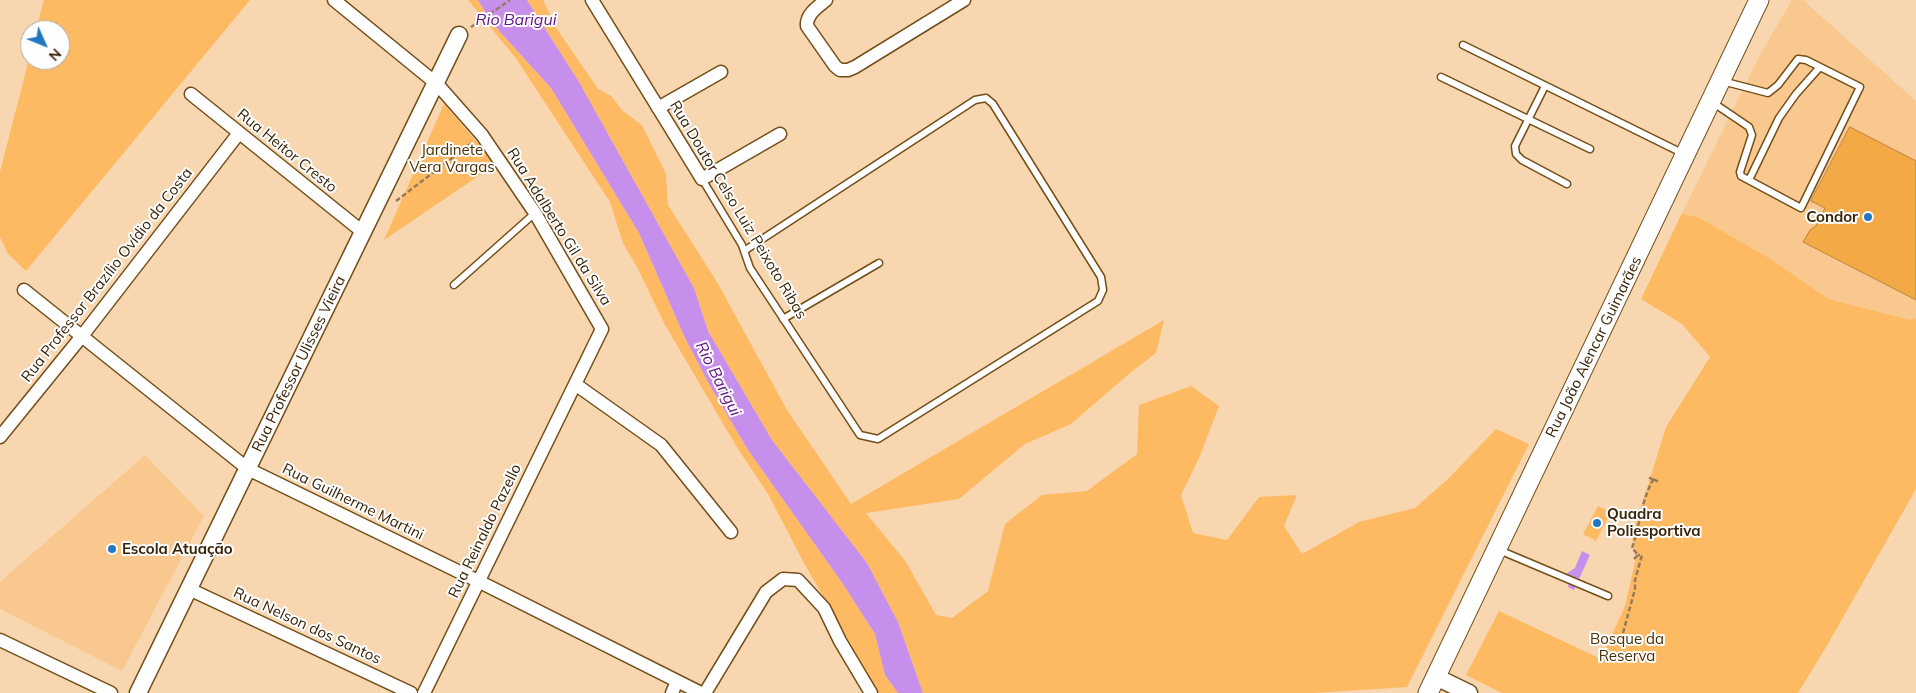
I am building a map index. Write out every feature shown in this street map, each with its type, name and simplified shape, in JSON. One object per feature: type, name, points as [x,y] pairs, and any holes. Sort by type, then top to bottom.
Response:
[{"type":"main road","name":"Rua João Alencar Guimarães","points":[[1432,685],[1759,2]]},
{"type":"street","name":"Rua Adalberto Gil da Silva","points":[[334,0],[437,84],[482,135],[535,213],[602,329]]},
{"type":"street","name":"Rua Doutor Celso Luiz Peixoto Ribas","points":[[592,0],[702,179]]},
{"type":"street","points":[[826,0],[810,14],[806,21],[807,26],[835,66],[840,70],[848,70],[855,67],[964,0]]},
{"type":"street","name":"Rua Professor Ulisses Vieira","points":[[138,693],[437,84],[459,35]]},
{"type":"street","points":[[658,108],[721,72]]},
{"type":"street","name":"Rua Heitor Cresto","points":[[191,94],[364,232]]},
{"type":"street","name":"Rua Professor Brazílio Ovídio da Costa","points":[[0,437],[82,336],[239,133]]},
{"type":"street","points":[[702,179],[780,134]]},
{"type":"street","name":"Rua Guilherme Martini","points":[[24,290],[248,469],[478,581],[701,693]]},
{"type":"street","name":"Rua Reinaldo Pazello","points":[[424,693],[602,329]]},
{"type":"street","points":[[574,384],[661,445],[731,532]]},
{"type":"street","points":[[705,693],[766,592],[783,579],[798,580],[824,608],[840,641],[871,693]]},
{"type":"street","name":"Rua Nelson dos Santos","points":[[189,589],[411,693]]},
{"type":"street","points":[[0,640],[111,693]]},
{"type":"street","points":[[672,693],[677,681]]},
{"type":"street","points":[[1432,685],[1469,693]]},
{"type":"lane","points":[[1463,45],[1685,155]]},
{"type":"lane","points":[[1711,102],[1749,127],[1752,135],[1740,172],[1741,176],[1801,208],[1860,87],[1806,60],[1798,60],[1778,86],[1768,93],[1721,80]]},
{"type":"lane","points":[[1748,180],[1779,118],[1796,94],[1820,67]]},
{"type":"lane","points":[[1441,77],[1590,149]]},
{"type":"lane","points":[[1545,86],[1515,146],[1516,154],[1522,160],[1567,184]]},
{"type":"lane","name":"Rua Doutor Celso Luiz Peixoto Ribas","points":[[702,179],[744,251],[750,268],[860,435],[878,439],[1098,301],[1103,290],[1101,277],[993,104],[986,98],[975,100],[744,251]]},
{"type":"lane","points":[[454,285],[535,213]]},
{"type":"lane","points":[[783,319],[880,263]]},
{"type":"lane","points":[[1497,549],[1608,596]]},
{"type":"path","points":[[474,25],[510,0]]},
{"type":"path","points":[[392,203],[482,135]]},
{"type":"path","points":[[1623,633],[1642,555],[1638,555],[1632,548],[1643,502],[1652,480]]},
{"type":"path","points":[[1634,559],[1638,555]]},
{"type":"shaded area","points":[[1792,0],[1803,0],[1916,101],[1916,318],[1910,320],[1829,299],[1769,258],[1700,218],[1682,213],[1761,53]]},
{"type":"shaded area","name":"Escola Atuação","points":[[145,455],[204,516],[122,671],[0,609],[0,582]]},
{"type":"green space","points":[[44,0],[250,0],[26,271],[8,254],[0,237],[0,172],[26,70],[70,70],[70,20],[39,20]]},
{"type":"green space","points":[[468,0],[478,0],[492,23],[551,88],[639,233],[685,338],[709,384],[748,450],[843,584],[875,634],[885,675],[898,693],[879,693],[804,563],[768,494],[738,449],[665,325],[637,267],[623,243],[610,202],[515,57]]},
{"type":"green space","points":[[527,0],[543,0],[557,29],[598,89],[611,96],[623,111],[642,125],[666,174],[668,205],[717,282],[787,410],[851,504],[1164,320],[1156,353],[1071,424],[1025,444],[959,499],[866,513],[906,562],[936,615],[952,618],[988,591],[1005,524],[1042,495],[1087,491],[1137,454],[1139,405],[1191,386],[1219,406],[1200,456],[1181,495],[1193,533],[1227,540],[1259,497],[1297,495],[1284,526],[1302,554],[1359,522],[1415,508],[1448,479],[1496,429],[1529,444],[1407,687],[1314,693],[923,693],[898,622],[867,563],[772,440],[708,331],[694,288],[579,82]]},
{"type":"green space","name":"Jardinete Vera Vargas","points":[[444,104],[496,164],[384,240]]},
{"type":"green space","name":"Bosque da Reserva","points":[[1682,213],[1700,218],[1769,258],[1829,299],[1910,320],[1916,318],[1916,489],[1798,693],[1502,693],[1466,675],[1499,611],[1601,659],[1625,606],[1636,558],[1632,537],[1666,427],[1710,357],[1682,324],[1641,299]]},
{"type":"green space","name":"Quadra Poliesportiva","points":[[1598,506],[1611,512],[1596,541],[1583,534]]},
{"type":"water","name":"Rio Barigui","points":[[478,0],[527,0],[579,82],[694,288],[708,331],[772,440],[867,563],[898,622],[923,693],[898,693],[885,675],[875,634],[843,584],[748,450],[709,384],[685,338],[639,233],[551,88],[492,23]]},
{"type":"water","points":[[1582,551],[1590,555],[1574,590],[1568,587],[1569,583],[1565,582],[1563,576],[1575,568]]},
{"type":"building","name":"Condor","points":[[1850,127],[1916,161],[1916,300],[1803,242],[1810,230],[1816,226],[1825,208],[1811,201]]},
{"type":"place","name":"Condor","points":[[1868,217]]},
{"type":"place","name":"Quadra Poliesportiva","points":[[1597,523]]},
{"type":"place","name":"Escola Atuação","points":[[112,549]]}]
